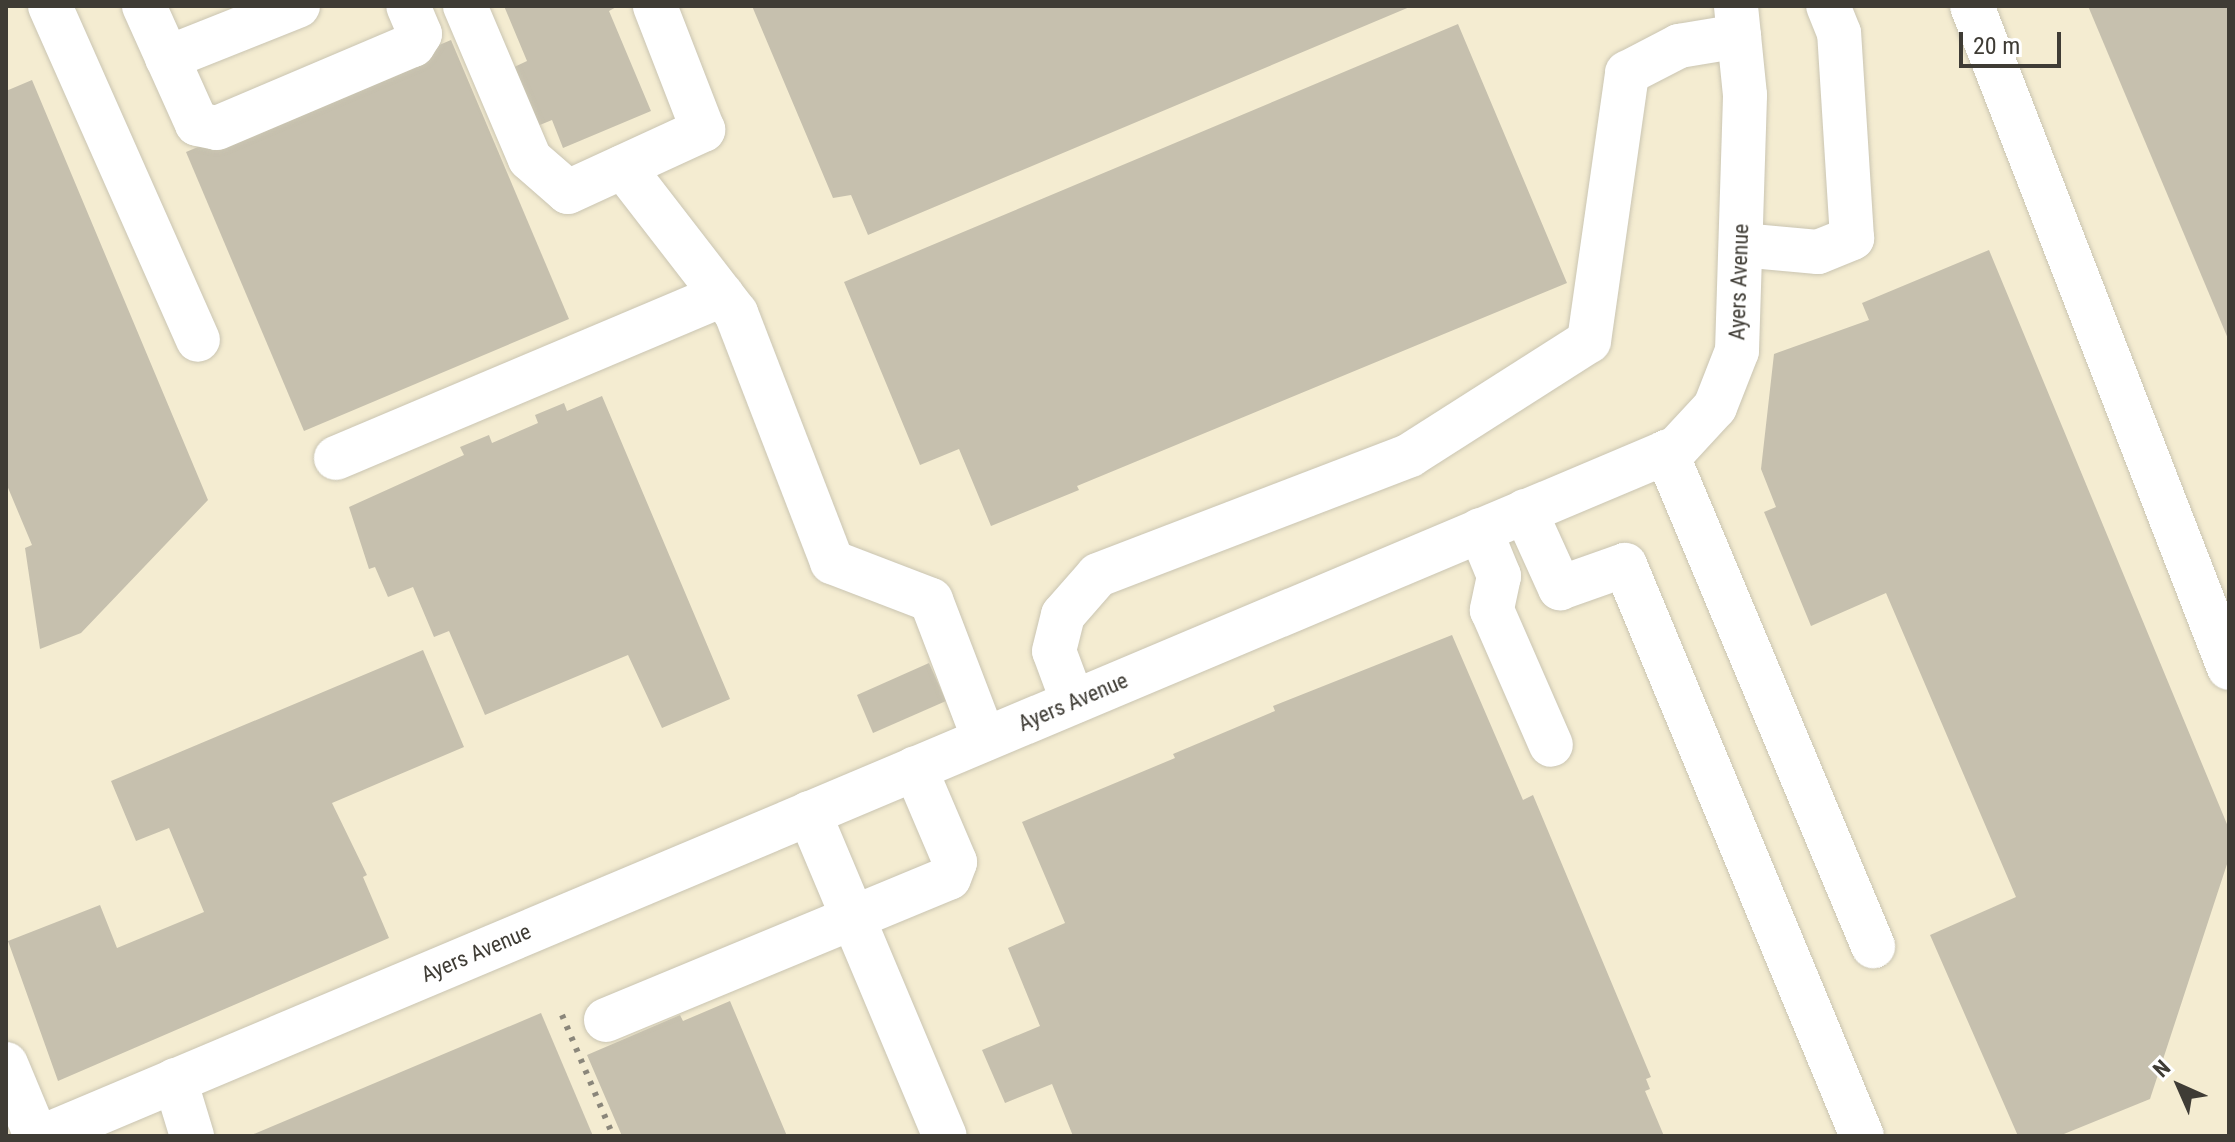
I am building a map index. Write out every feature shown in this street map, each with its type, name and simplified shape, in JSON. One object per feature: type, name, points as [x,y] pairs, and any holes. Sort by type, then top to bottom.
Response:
[{"type":"street","points":[[50,6],[198,340]]},
{"type":"street","points":[[144,6],[197,124],[217,128],[413,45],[420,34],[408,6]]},
{"type":"street","points":[[167,58],[298,6]]},
{"type":"street","points":[[465,6],[530,159],[568,192],[703,130],[655,6]]},
{"type":"street","points":[[1741,245],[1818,252],[1852,238],[1839,33],[1828,6]]},
{"type":"street","points":[[1972,6],[2229,668]]},
{"type":"street","points":[[1073,702],[1054,651],[1063,615],[1098,575],[1410,455],[1589,341],[1627,73],[1737,21]]},
{"type":"street","name":"Ayers Avenue","points":[[27,1125],[175,1080],[1666,452],[1715,407],[1737,351],[1745,95],[1737,21]]},
{"type":"street","points":[[623,167],[736,313],[832,562],[931,600],[984,739]]},
{"type":"street","points":[[336,458],[722,295]]},
{"type":"street","points":[[1666,452],[1873,946]]},
{"type":"street","points":[[1525,511],[1560,588],[1625,565],[1862,1136]]},
{"type":"street","points":[[1480,530],[1499,576],[1492,610],[1551,745]]},
{"type":"street","points":[[606,1020],[949,878],[954,870],[915,768]]},
{"type":"street","points":[[809,813],[945,1136]]},
{"type":"street","points":[[6,1064],[27,1125]]},
{"type":"street","points":[[175,1080],[192,1136]]},
{"type":"shaded area","points":[[6,6],[2229,6],[2229,1136],[6,1136]]},
{"type":"building","points":[[504,6],[618,6],[609,11],[651,111],[563,148],[552,120],[535,127],[510,69],[527,61]]},
{"type":"building","points":[[752,6],[1412,6],[868,235],[851,195],[833,198]]},
{"type":"building","points":[[2088,6],[2229,6],[2229,341]]},
{"type":"building","points":[[1458,24],[1567,283],[1077,486],[1079,490],[991,526],[959,449],[920,465],[844,282]]},
{"type":"building","points":[[451,40],[569,319],[304,431],[186,152]]},
{"type":"building","points":[[32,80],[208,500],[81,633],[40,649],[25,548],[32,545],[6,483],[6,91]]},
{"type":"building","points":[[1989,250],[2229,829],[2229,858],[2150,1099],[2059,1136],[2018,1136],[1930,935],[2016,897],[1886,593],[1811,626],[1764,512],[1776,507],[1761,469],[1774,354],[1869,320],[1862,303]]},
{"type":"building","points":[[602,396],[730,699],[662,728],[628,655],[485,715],[449,631],[434,637],[413,587],[388,597],[375,567],[369,569],[349,507],[464,455],[460,447],[489,435],[492,443],[538,423],[535,415],[564,403],[567,411]]},
{"type":"building","points":[[1452,635],[1523,800],[1533,795],[1651,1077],[1646,1079],[1650,1089],[1645,1091],[1664,1136],[1073,1136],[1052,1084],[1005,1103],[982,1050],[1040,1026],[1008,948],[1065,923],[1022,822],[1175,758],[1173,754],[1275,711],[1273,706]]},
{"type":"building","points":[[423,650],[464,747],[332,803],[367,875],[363,877],[389,938],[58,1081],[8,941],[100,905],[117,948],[204,912],[169,828],[136,841],[111,781]]},
{"type":"building","points":[[929,663],[946,701],[873,733],[857,695]]},
{"type":"building","points":[[730,1001],[787,1136],[622,1136],[587,1055],[680,1015],[683,1021]]},
{"type":"building","points":[[541,1013],[593,1136],[249,1136]]},
{"type":"railway","points":[[562,1015],[613,1136]]}]
